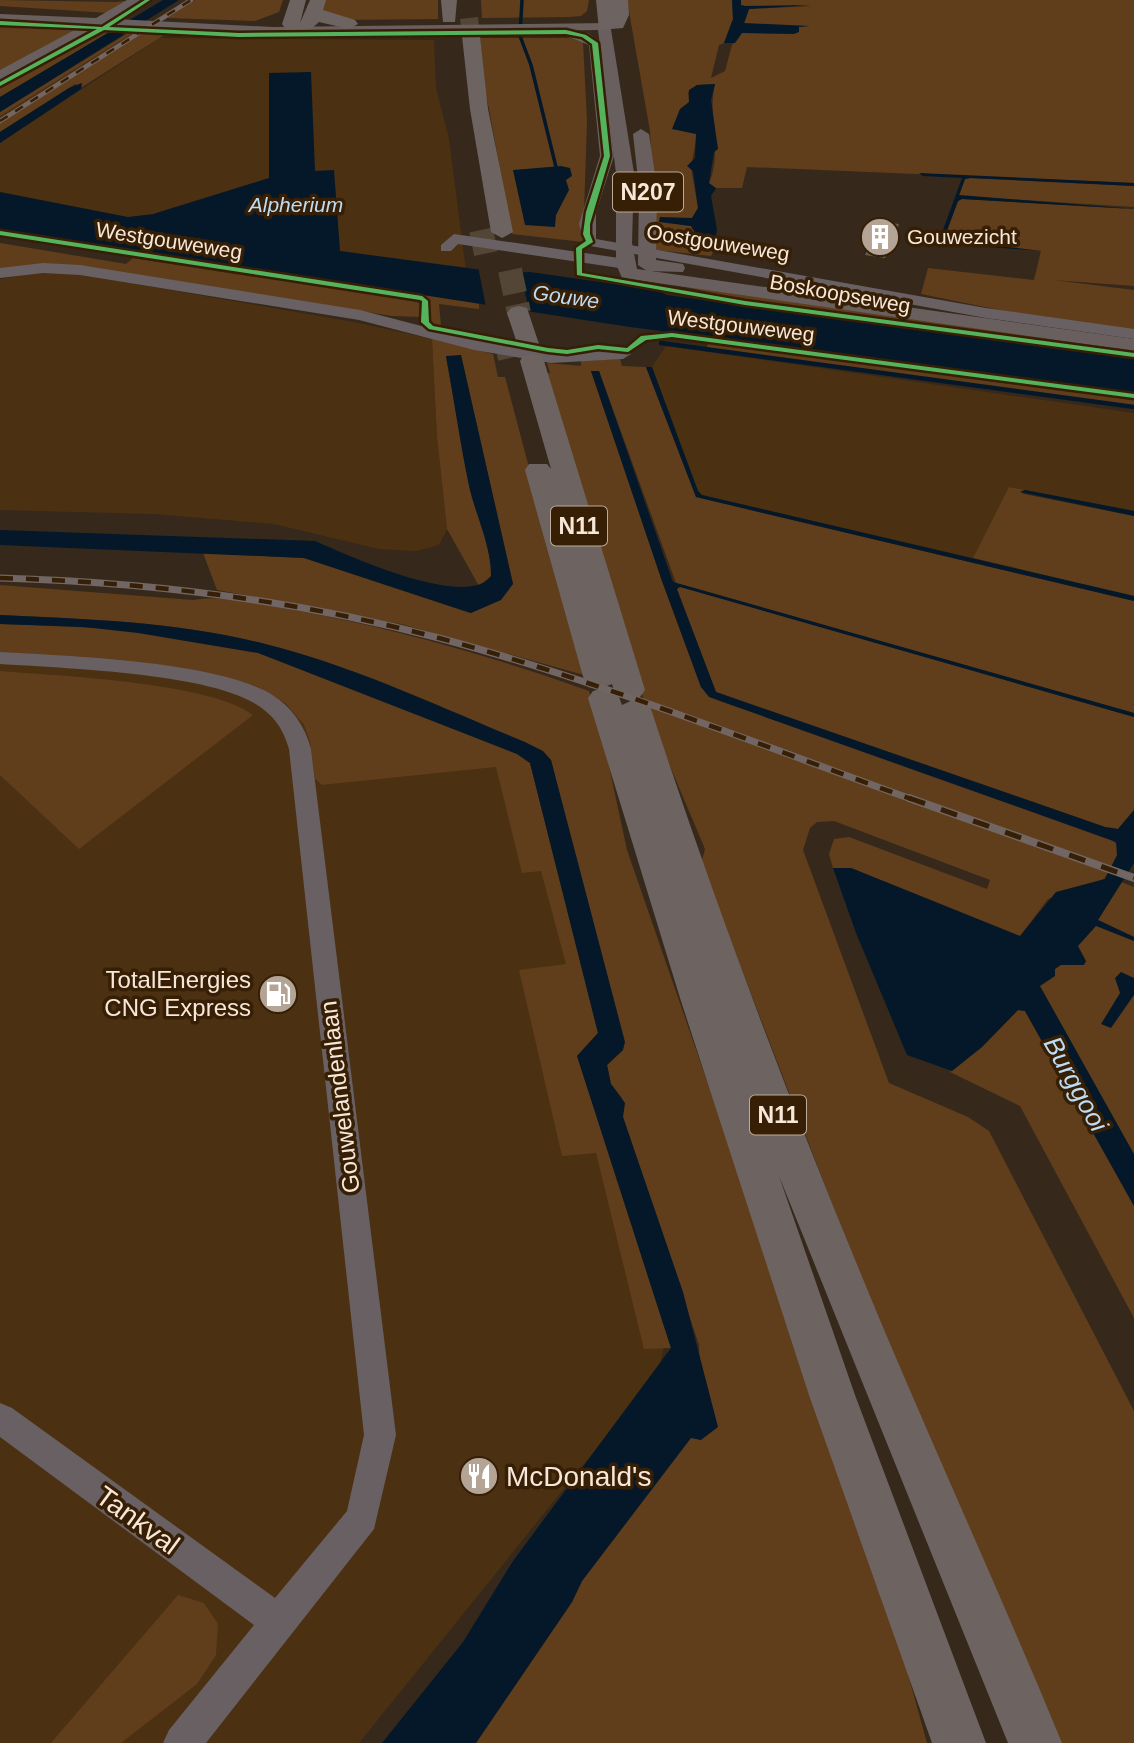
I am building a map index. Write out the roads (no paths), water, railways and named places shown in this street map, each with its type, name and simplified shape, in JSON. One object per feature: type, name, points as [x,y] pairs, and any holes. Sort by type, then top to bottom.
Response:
[{"type":"highway","points":[[298,0],[306,18],[322,18],[349,24]]},
{"type":"highway","points":[[449,0],[460,28],[479,109],[496,253]]},
{"type":"highway","points":[[604,0],[609,24],[621,15],[620,0]]},
{"type":"highway","points":[[471,177],[496,253]]},
{"type":"highway","name":"N11","points":[[509,311],[699,998],[832,1395],[959,1743]]},
{"type":"highway","name":"N11","points":[[617,694],[792,1154],[925,1484],[1035,1743]]},
{"type":"main road","points":[[0,76],[51,51],[137,0]]},
{"type":"main road","points":[[0,9],[77,22]]},
{"type":"main road","points":[[0,21],[191,28],[306,18],[400,29]]},
{"type":"main road","points":[[349,24],[400,29],[609,24],[625,57]]},
{"type":"main road","name":"N207","points":[[609,24],[625,173],[630,256]]},
{"type":"main road","name":"N207","points":[[630,256],[648,188],[639,119]]},
{"type":"main road","name":"Boskoopseweg","points":[[630,256],[672,268],[897,303],[1032,331]]},
{"type":"main road","name":"Boskoopseweg","points":[[630,256],[1032,331],[1134,345]]},
{"type":"street","name":"Oostgouweweg","points":[[551,27],[574,33],[595,43],[607,156],[606,169],[584,225],[585,235],[590,242],[630,256],[711,261],[1010,317],[1134,334]]},
{"type":"street","points":[[191,28],[400,29]]},
{"type":"street","name":"Boskoopseweg","points":[[496,253],[630,256]]},
{"type":"street","name":"Boskoopseweg","points":[[496,253],[579,257],[630,256]]},
{"type":"street","points":[[0,273],[43,268],[80,270],[360,315],[519,352],[623,354]]},
{"type":"street","name":"Gouwelandenlaan","points":[[0,659],[110,667],[236,687],[271,705],[289,721],[298,737],[380,1436],[373,1478],[362,1518],[337,1553],[277,1621],[182,1743]]},
{"type":"street","name":"Tankval","points":[[0,1418],[277,1621]]},
{"type":"water","points":[[163,0],[179,0],[0,112],[0,97]]},
{"type":"water","points":[[732,0],[741,0],[741,5],[745,6],[811,5],[749,9],[744,23],[810,26],[799,27],[799,32],[794,34],[742,33],[735,43],[724,43],[733,19]]},
{"type":"water","points":[[311,72],[315,171],[334,170],[340,251],[505,273],[530,272],[657,290],[667,295],[1134,358],[1134,393],[630,327],[0,230],[0,192],[128,217],[153,214],[269,178],[269,73]]},
{"type":"water","points":[[82,83],[81,89],[0,143],[0,132],[69,88]]},
{"type":"water","points":[[715,84],[711,100],[718,149],[714,152],[709,183],[716,188],[711,196],[717,230],[713,252],[703,246],[691,226],[659,222],[660,217],[692,218],[698,208],[693,171],[687,166],[695,158],[696,134],[672,129],[680,109],[689,102],[689,90],[697,85]]},
{"type":"water","points":[[561,166],[570,168],[572,176],[566,180],[569,190],[556,215],[555,227],[525,225],[513,170]]},
{"type":"water","points":[[919,173],[1134,183],[1134,186],[970,178],[965,179],[959,195],[1134,209],[962,199],[958,201],[944,239],[1041,251],[935,243],[940,238],[962,178],[923,176]]},
{"type":"water","points":[[461,355],[513,584],[501,600],[471,613],[304,558],[0,545],[0,530],[315,541],[406,577],[458,587],[478,585],[491,576],[490,564],[469,486],[446,356]]},
{"type":"water","points":[[646,367],[652,367],[698,491],[702,495],[1134,596],[1134,601],[696,497]]},
{"type":"water","name":"Burggooi","points":[[591,371],[599,371],[673,582],[1134,713],[1134,717],[680,587],[677,589],[716,692],[1105,827],[1118,829],[1134,810],[1134,863],[1098,920],[1134,937],[1134,941],[1096,926],[1078,946],[1086,961],[1084,965],[1061,965],[1055,969],[1055,976],[1040,986],[1134,1154],[1134,1206],[1025,1011],[1018,1010],[982,1047],[952,1071],[907,1055],[856,933],[833,868],[851,868],[1020,936],[1056,892],[1105,879],[1117,855],[1116,842],[709,697],[701,687],[662,581]]},
{"type":"water","points":[[1025,490],[1134,511],[1134,516],[1020,492]]},
{"type":"water","points":[[0,615],[167,626],[265,644],[396,688],[525,742],[543,751],[551,760],[625,1042],[623,1050],[607,1065],[611,1084],[625,1103],[623,1117],[683,1292],[718,1427],[701,1440],[691,1438],[582,1581],[572,1602],[476,1743],[382,1743],[463,1642],[513,1561],[671,1348],[577,1056],[598,1033],[530,763],[517,754],[258,653],[138,633],[84,627],[0,624]]},
{"type":"water","points":[[1121,972],[1134,978],[1134,995],[1111,1028],[1101,1024],[1120,993],[1115,978]]},
{"type":"waterway","points":[[522,0],[520,36],[531,65],[556,167]]},
{"type":"waterway","points":[[661,343],[1134,407]]},
{"type":"tunnel","points":[[469,18],[471,36]]},
{"type":"tunnel","points":[[481,230],[488,263]]},
{"type":"tunnel","points":[[510,270],[519,313]]},
{"type":"tunnel","points":[[506,341],[510,358]]},
{"type":"railway","points":[[0,121],[191,0]]},
{"type":"railway","points":[[0,578],[111,584],[221,595],[331,613],[439,638],[678,714],[914,800]]},
{"type":"railway","points":[[909,798],[1134,878]]},
{"type":"place","name":"Gouwezicht","points":[[880,237]]},
{"type":"place","name":"TotalEnergies CNG Express","points":[[278,994]]},
{"type":"place","name":"McDonald's","points":[[479,1476]]},
{"type":"water label","name":"Alpherium","points":[[296,205]]},
{"type":"water label","name":"Gouwe","points":[[566,297]]}]
